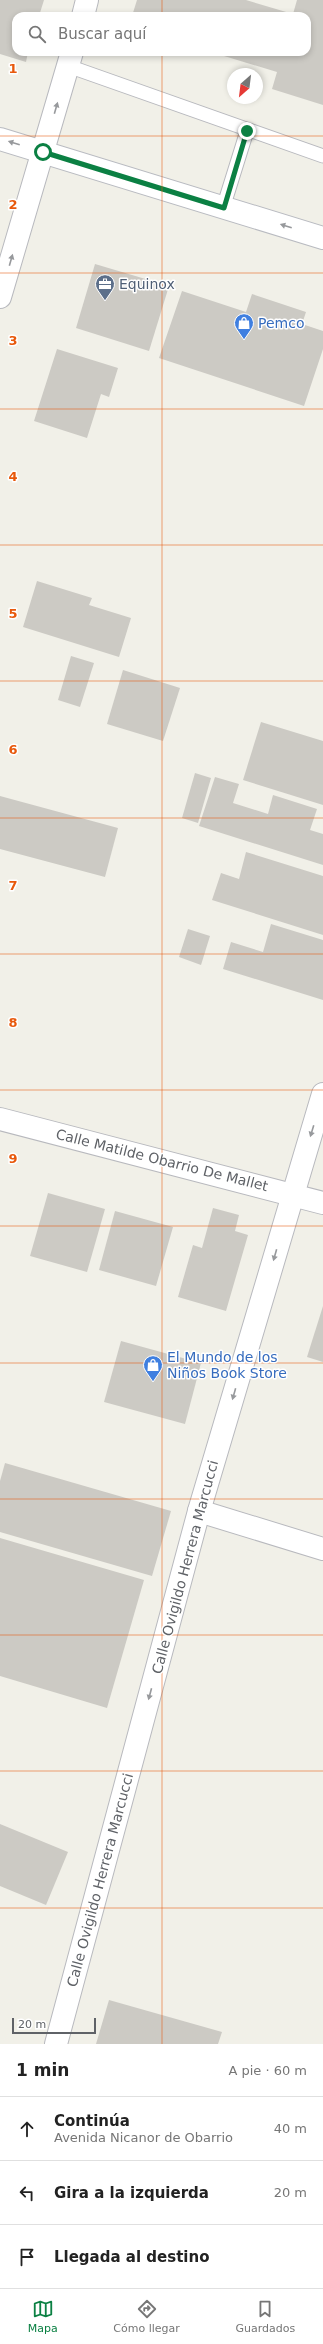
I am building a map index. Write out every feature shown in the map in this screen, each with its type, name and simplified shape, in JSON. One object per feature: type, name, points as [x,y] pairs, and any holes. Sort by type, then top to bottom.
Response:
[{"type":"street","points":[[84,12],[87,0]]},
{"type":"street","points":[[0,297],[70,59]]},
{"type":"street","points":[[0,139],[323,238]]},
{"type":"street","name":"Calle Ovigildo Herrera Marcucci","points":[[56,2044],[199,1512],[323,1094]]},
{"type":"street","name":"Calle Matilde Obarrio De Mallet","points":[[0,1119],[323,1203]]},
{"type":"street","points":[[199,1512],[323,1549]]},
{"type":"lane","points":[[70,59],[247,131],[323,156]]},
{"type":"lane","points":[[224,208],[247,131]]},
{"type":"building","points":[[0,0],[44,0],[40,12],[12,12],[12,56],[27,56],[26,62],[0,54]]},
{"type":"building","points":[[137,0],[246,0],[286,12],[133,12]]},
{"type":"building","points":[[297,0],[323,0],[323,105],[272,89],[277,72],[224,56],[311,56],[311,12],[294,12]]},
{"type":"building","points":[[95,264],[169,286],[149,351],[76,328]]},
{"type":"building","name":"Pemco","points":[[182,291],[246,312],[252,294],[306,312],[302,324],[323,331],[323,349],[304,406],[159,358]]},
{"type":"building","points":[[57,349],[118,368],[109,397],[101,394],[87,438],[34,421]]},
{"type":"building","points":[[37,581],[92,598],[89,605],[131,618],[119,657],[23,627]]},
{"type":"building","points":[[71,656],[94,663],[80,707],[58,700]]},
{"type":"building","points":[[123,670],[180,688],[163,741],[107,724]]},
{"type":"building","points":[[261,722],[323,741],[323,805],[243,780]]},
{"type":"building","points":[[195,773],[211,778],[198,823],[182,818]]},
{"type":"building","points":[[215,777],[239,784],[233,803],[268,814],[273,795],[317,809],[310,830],[323,834],[323,865],[199,826]]},
{"type":"building","points":[[0,796],[118,828],[105,877],[0,849]]},
{"type":"building","points":[[246,852],[323,876],[323,935],[212,900],[221,873],[239,879]]},
{"type":"building","points":[[271,924],[323,940],[323,1000],[223,969],[231,942],[263,952]]},
{"type":"building","points":[[188,929],[210,936],[201,965],[179,957]]},
{"type":"building","points":[[48,1193],[105,1209],[87,1272],[30,1256]]},
{"type":"building","points":[[213,1208],[239,1215],[235,1231],[248,1235],[226,1311],[178,1297],[193,1245],[202,1248]]},
{"type":"building","points":[[115,1211],[173,1227],[156,1286],[99,1270]]},
{"type":"building","points":[[323,1306],[323,1362],[307,1357]]},
{"type":"building","name":"El Mundo de los Niños Book Store","points":[[121,1341],[201,1363],[185,1424],[104,1402]]},
{"type":"building","points":[[5,1463],[171,1511],[152,1576],[0,1532],[0,1481]]},
{"type":"building","points":[[0,1538],[144,1580],[107,1708],[0,1676]]},
{"type":"building","points":[[0,1824],[68,1852],[46,1905],[0,1886]]},
{"type":"building","points":[[109,2000],[222,2032],[218,2044],[96,2044]]},
{"type":"place","name":"Equinox","points":[[105,301]]},
{"type":"place","name":"Pemco","points":[[244,340]]},
{"type":"place","name":"El Mundo de los Niños Book Store","points":[[153,1382]]},
{"type":"route","points":[[43,152],[224,208],[247,131]]}]
